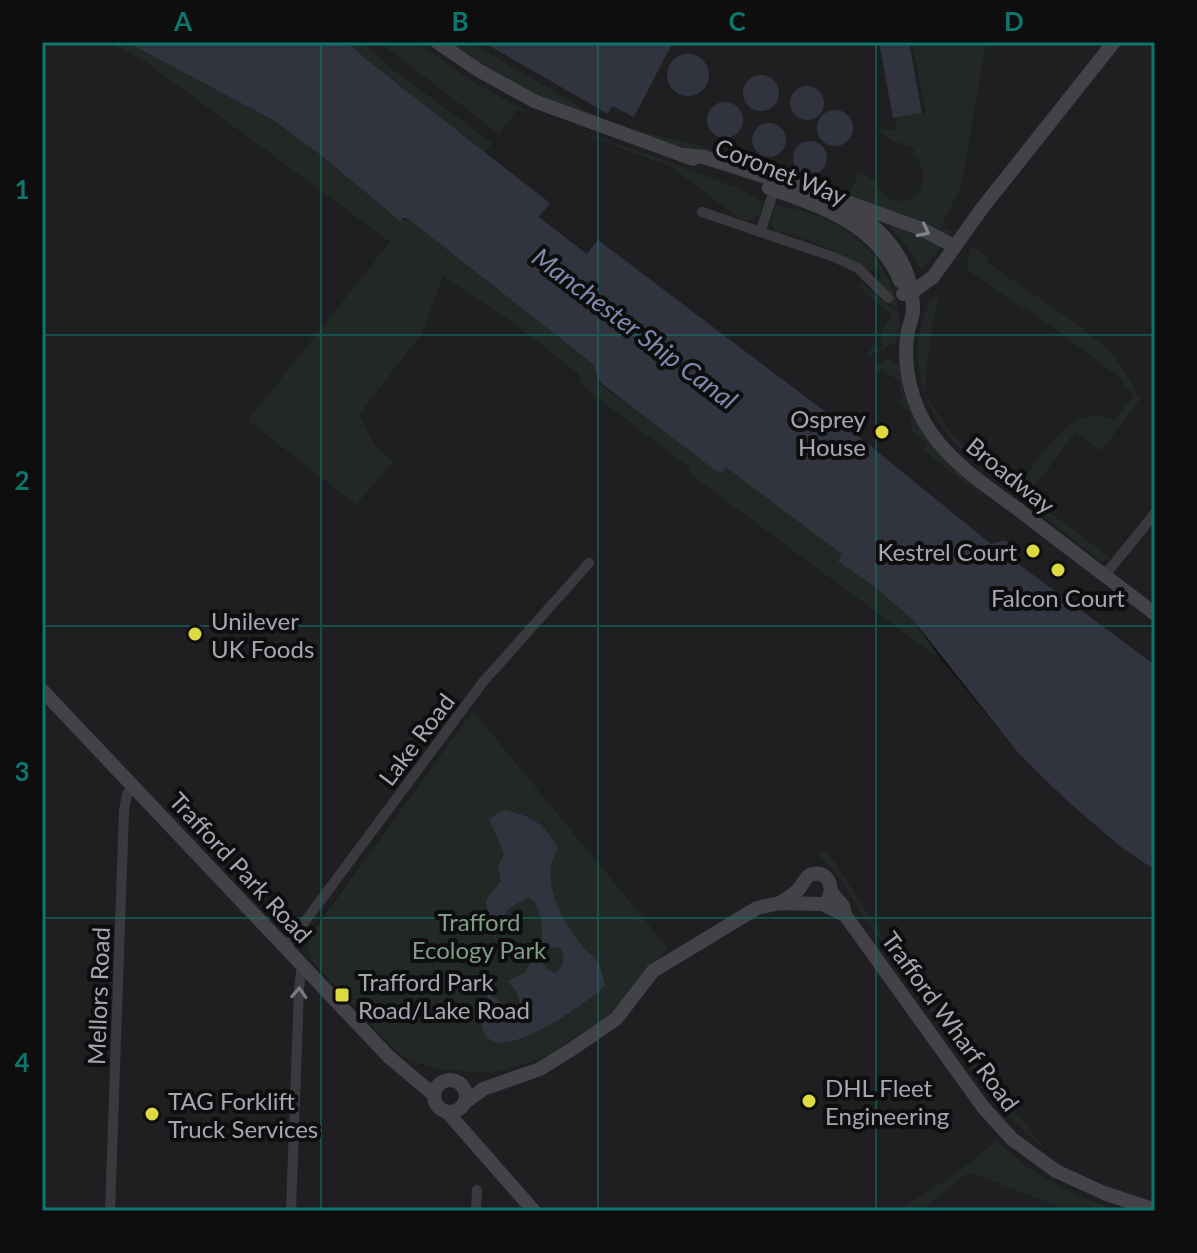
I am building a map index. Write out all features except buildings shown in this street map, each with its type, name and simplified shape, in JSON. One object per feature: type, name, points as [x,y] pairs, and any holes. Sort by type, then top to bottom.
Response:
[{"type":"street","name":"Coronet Way","points":[[437,42],[478,70],[534,101],[685,155],[703,165],[832,199],[877,229],[897,253],[901,294]]},
{"type":"street","points":[[702,212],[834,257],[901,294],[933,277],[1114,42]]},
{"type":"street","name":"Coronet Way","points":[[776,186],[846,220],[881,246],[894,267],[912,319],[908,328]]},
{"type":"street","points":[[761,230],[776,186]]},
{"type":"street","points":[[832,199],[851,202],[893,217],[954,246]]},
{"type":"street","points":[[881,246],[877,229],[893,217]]},
{"type":"street","name":"Broadway","points":[[908,328],[909,378],[917,406],[931,434],[965,469],[1155,614]]},
{"type":"street","points":[[1105,575],[1155,513]]},
{"type":"street","name":"Lake Road","points":[[286,947],[483,682],[589,563]]},
{"type":"street","name":"Trafford Park Road","points":[[42,690],[389,1057],[434,1095]]},
{"type":"street","name":"Mellors Road","points":[[110,1211],[124,811],[127,794],[134,785]]},
{"type":"street","points":[[503,1082],[442,1082],[434,1095],[436,1105],[459,1108],[483,1089],[503,1082],[540,1069],[616,1019],[653,971],[757,908],[821,900],[828,879],[820,874],[811,875],[780,903]]},
{"type":"street","name":"Trafford Wharf Road","points":[[801,887],[803,896],[843,906],[845,915],[983,1107],[1012,1139],[1057,1172],[1104,1193],[1155,1210]]},
{"type":"street","points":[[291,1211],[300,977],[305,967]]},
{"type":"street","name":"Trafford Park Road","points":[[410,1073],[419,1073],[442,1082]]},
{"type":"street","points":[[459,1082],[466,1091],[459,1108],[464,1131],[534,1211]]},
{"type":"street","points":[[476,1211],[477,1190]]},
{"type":"shaded area","points":[[42,42],[107,42],[144,61],[390,242],[511,322],[579,373],[690,467],[707,487],[935,656],[937,654],[1019,754],[1122,848],[1155,870],[1155,1211],[42,1211]],"holes":[[[473,712],[424,1066],[396,1052],[311,960],[309,935]]]},
{"type":"shaded area","points":[[348,42],[1155,42],[1155,665],[1008,557],[1008,543],[1004,540],[991,544],[599,241],[588,254],[539,217],[549,203]]},
{"type":"green space","points":[[107,42],[127,42],[143,49],[273,120],[399,220],[408,219],[594,365],[598,382],[721,473],[726,466],[843,554],[839,561],[914,621],[937,654],[935,656],[707,487],[689,472],[689,467],[582,386],[578,373],[511,322],[443,277],[422,333],[359,415],[375,446],[394,461],[356,505],[248,420],[390,242],[144,61]]},
{"type":"green space","points":[[348,42],[363,42],[388,66],[492,143],[485,152]]},
{"type":"green space","points":[[379,42],[416,42],[477,84],[539,118],[517,110],[499,134]]},
{"type":"green space","points":[[448,42],[470,42],[590,113],[637,131],[695,144],[848,194],[860,173],[875,181],[887,197],[904,201],[918,193],[922,186],[922,169],[912,154],[915,149],[891,140],[877,129],[895,131],[897,117],[926,115],[912,42],[986,42],[961,187],[941,227],[953,232],[947,236],[835,195],[650,137],[580,112],[512,82]]},
{"type":"green space","points":[[553,123],[657,157],[740,189],[764,202],[760,213],[752,220],[742,220],[670,166]]},
{"type":"green space","points":[[775,205],[818,216],[864,244],[885,272],[898,308],[888,303],[878,281],[881,275],[876,270],[865,271],[845,256],[775,230],[771,223]]},
{"type":"green space","points":[[899,224],[942,247],[921,269],[888,225]]},
{"type":"green space","points":[[971,245],[988,258],[987,261],[1108,350],[1141,398],[1101,451],[1075,432],[1028,496],[1111,558],[1102,562],[1016,495],[1016,490],[1045,449],[1069,425],[1083,418],[1098,416],[1114,421],[1134,394],[1124,387],[1123,380],[1024,306],[1022,308],[967,269]]},
{"type":"green space","points":[[862,283],[899,312],[900,327],[896,342],[869,356],[867,354],[874,345],[880,350],[883,345],[879,341],[883,336],[881,334],[892,315],[859,287]]},
{"type":"green space","points":[[933,297],[939,298],[932,326],[924,391],[918,342],[923,318]]},
{"type":"green space","points":[[887,359],[901,365],[905,389],[982,495],[923,450],[928,443],[910,430],[909,411],[898,403],[904,395],[898,390],[901,383],[882,369],[877,375],[876,366]]},
{"type":"green space","points":[[924,393],[949,431],[998,482],[954,443],[933,413]]},
{"type":"green space","name":"Trafford Ecology Park","points":[[473,711],[668,948],[636,982],[614,1013],[541,1059],[493,1073],[440,1070],[411,1061],[396,1052],[311,960],[307,948],[309,936]]},
{"type":"green space","points":[[827,851],[910,978],[991,1082],[984,1086],[864,917],[838,875],[819,855]]},
{"type":"green space","points":[[995,1087],[1044,1148],[1009,1117],[989,1092]]},
{"type":"green space","points":[[997,1140],[1023,1163],[1052,1182],[1117,1211],[1071,1211],[974,1174],[964,1176],[921,1211],[898,1211],[961,1170]]},
{"type":"water","name":"Manchester Ship Canal","points":[[127,42],[348,42],[550,203],[539,217],[587,254],[598,240],[868,444],[991,544],[1004,540],[1009,543],[1009,557],[1155,665],[1155,870],[1122,848],[1019,754],[914,621],[838,561],[842,554],[726,467],[720,474],[598,381],[594,365],[408,219],[400,221],[273,120]]},
{"type":"water","points":[[483,42],[673,42],[634,117],[612,106],[608,114]]},
{"type":"water","points":[[879,42],[909,42],[922,113],[893,118]]},
{"type":"water","points":[[688,54],[703,60],[709,75],[703,90],[688,96],[673,90],[667,75],[673,60]]},
{"type":"water","points":[[761,75],[774,80],[779,93],[774,106],[761,111],[748,106],[743,93],[748,80]]},
{"type":"water","points":[[807,86],[819,91],[824,103],[819,115],[807,120],[795,115],[790,103],[795,91]]},
{"type":"water","points":[[725,102],[738,107],[743,120],[738,133],[725,138],[712,133],[707,120],[712,107]]},
{"type":"water","points":[[835,110],[847,116],[853,128],[847,140],[835,146],[823,140],[817,128],[823,116]]},
{"type":"water","points":[[769,123],[781,128],[786,140],[781,152],[769,157],[757,152],[752,140],[757,128]]},
{"type":"water","points":[[810,141],[822,146],[827,158],[822,170],[810,175],[798,170],[793,158],[798,146]]},
{"type":"water","points":[[504,810],[522,815],[542,826],[553,839],[558,848],[551,872],[554,898],[573,934],[598,962],[605,986],[553,1023],[508,1042],[496,1042],[486,1037],[480,1020],[488,993],[515,1012],[521,1008],[517,992],[507,981],[525,973],[542,936],[541,918],[535,902],[528,897],[510,908],[499,921],[488,918],[486,900],[501,881],[498,866],[504,854],[489,819]],"holes":[[[553,947],[560,948],[563,962],[555,973],[546,969],[542,955]]]},
{"type":"place","name":"Osprey House","points":[[882,432]]},
{"type":"place","name":"Kestrel Court","points":[[1033,551]]},
{"type":"place","name":"Falcon Court","points":[[1058,570]]},
{"type":"place","name":"Unilever UK Foods","points":[[195,634]]},
{"type":"place","name":"Trafford Park Road/Lake Road","points":[[342,995]]},
{"type":"place","name":"DHL Fleet Engineering","points":[[809,1101]]},
{"type":"place","name":"TAG Forklift Truck Services","points":[[152,1114]]}]
